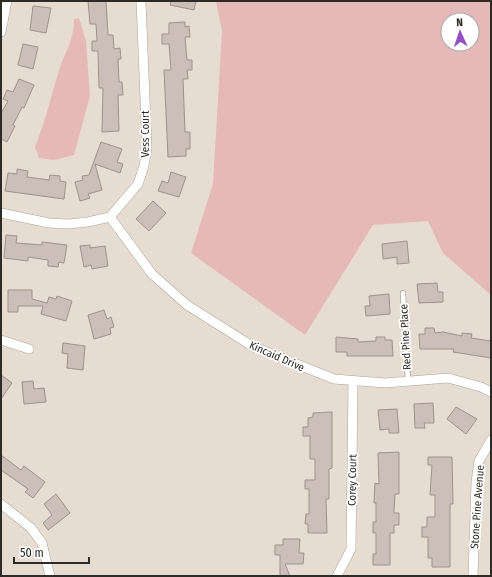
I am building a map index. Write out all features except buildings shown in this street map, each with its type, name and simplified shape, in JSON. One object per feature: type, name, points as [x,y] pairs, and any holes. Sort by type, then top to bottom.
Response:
[{"type":"street","points":[[1,32],[7,1]]},
{"type":"street","name":"Vess Court","points":[[110,217],[138,184],[144,166],[147,148],[141,1]]},
{"type":"street","points":[[1,213],[49,223],[68,224],[88,222],[110,217]]},
{"type":"street","name":"Kincaid Drive","points":[[110,217],[152,274],[188,305],[252,346],[334,379],[353,382],[408,381],[448,378],[481,387],[491,392]]},
{"type":"street","points":[[1,340],[30,349]]},
{"type":"street","name":"Corey Court","points":[[337,576],[351,549],[353,382]]},
{"type":"street","name":"Stone Pine Avenue","points":[[473,576],[476,482],[479,461],[491,440]]},
{"type":"street","points":[[1,504],[31,528],[42,543],[50,576]]},
{"type":"lane","name":"Red Pine Place","points":[[403,292],[408,381]]},
{"type":"shaded area","points":[[216,1],[491,1],[491,295],[443,253],[428,221],[373,225],[305,335],[191,253],[213,184],[222,31]]},
{"type":"shaded area","points":[[79,18],[86,41],[90,96],[74,155],[54,160],[39,158],[35,147],[45,120],[60,67],[71,41],[74,19]]}]
